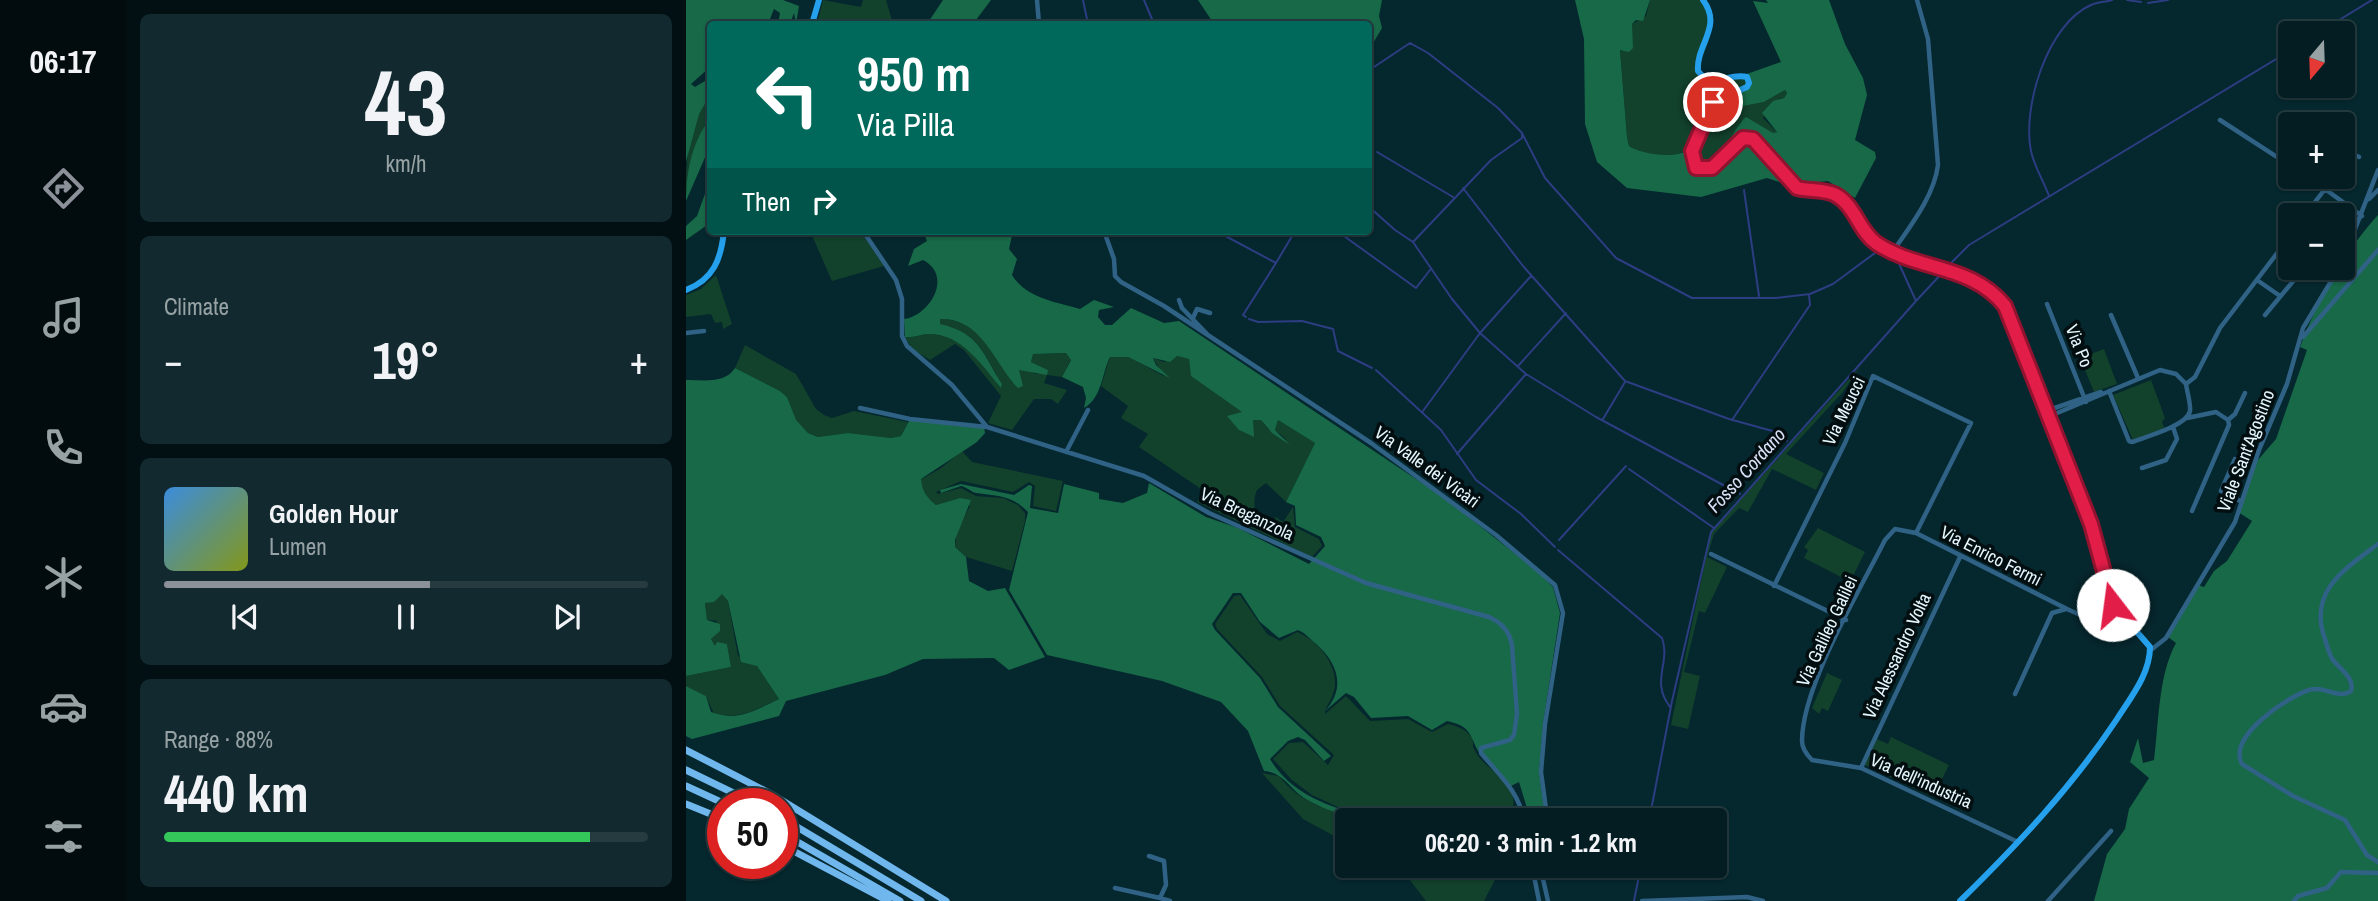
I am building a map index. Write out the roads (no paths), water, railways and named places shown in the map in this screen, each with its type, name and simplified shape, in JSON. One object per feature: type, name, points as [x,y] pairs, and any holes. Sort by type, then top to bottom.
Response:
[{"type":"highway","points":[[686,750],[773,795],[946,901]]},
{"type":"highway","points":[[686,770],[723,788]]},
{"type":"highway","points":[[686,786],[707,796]]},
{"type":"highway","points":[[686,804],[707,813]]},
{"type":"highway","points":[[798,828],[921,901]]},
{"type":"highway","points":[[798,843],[900,901]]},
{"type":"highway","points":[[798,853],[888,901]]},
{"type":"main road","points":[[813,21],[819,0]]},
{"type":"main road","points":[[1703,0],[1711,16],[1712,27],[1698,71],[1706,79],[1717,81],[1740,76],[1747,77],[1749,83],[1713,102],[1692,151],[1692,164],[1701,170],[1712,168],[1743,138],[1753,139],[1797,188],[1836,195],[1847,204],[1873,241],[1941,269],[1984,283],[2005,306],[2099,545],[2108,594],[2116,609],[2135,626],[2150,647],[2145,674],[2068,788],[1960,901]]},
{"type":"main road","points":[[686,290],[703,282],[715,267],[721,253],[723,235]]},
{"type":"street","points":[[1037,0],[1039,21]]},
{"type":"street","points":[[1893,250],[1917,215],[1934,181],[1938,165],[1928,39],[1917,0]]},
{"type":"street","points":[[2220,120],[2278,158]]},
{"type":"street","points":[[2355,155],[2359,157]]},
{"type":"street","points":[[2355,232],[2378,171]]},
{"type":"street","points":[[2314,203],[2325,189],[2362,216]]},
{"type":"street","points":[[2366,203],[2378,190]]},
{"type":"street","points":[[866,235],[896,280],[902,299],[902,336],[907,346],[952,385],[987,427]]},
{"type":"street","name":"Via Valle dei Vicàri","points":[[1105,235],[1118,280],[1207,334],[1444,495],[1539,569],[1555,586],[1563,613],[1545,724],[1541,772],[1546,808]]},
{"type":"street","points":[[2300,341],[2378,250]]},
{"type":"street","points":[[2186,384],[2195,377],[2220,328],[2278,252]]},
{"type":"street","points":[[2257,280],[2280,296]]},
{"type":"street","points":[[2265,315],[2294,280]]},
{"type":"street","name":"Viale Sant'Agostino","points":[[2150,647],[2166,638],[2235,522],[2303,328],[2332,280]]},
{"type":"street","points":[[1179,300],[1207,334]]},
{"type":"street","name":"Via Po","points":[[2047,304],[2086,400]]},
{"type":"street","points":[[1193,318],[1198,309],[1210,313]]},
{"type":"street","points":[[2111,315],[2138,378]]},
{"type":"street","points":[[686,333],[704,331]]},
{"type":"street","points":[[2047,414],[2160,370],[2168,371],[2186,384],[2190,410],[2187,418]]},
{"type":"street","name":"Via Meucci","points":[[1774,586],[1845,443],[1874,376],[1970,423],[1916,533]]},
{"type":"street","points":[[2109,391],[2129,441],[2173,427],[2187,418],[2216,412],[2228,420]]},
{"type":"street","points":[[2192,511],[2228,429],[2228,420],[2235,414],[2245,393]]},
{"type":"street","name":"Via Breganzola","points":[[860,408],[910,419],[987,427],[1144,476],[1209,513],[1366,583],[1495,620],[1507,630],[1512,645],[1516,724],[1510,740],[1481,748],[1480,753],[1509,783],[1521,808]]},
{"type":"street","points":[[1066,452],[1088,410]]},
{"type":"street","points":[[2142,468],[2166,460],[2177,439],[2173,427]]},
{"type":"street","points":[[2235,459],[2221,491],[2242,502]]},
{"type":"street","name":"Via Enrico Fermi","points":[[1902,529],[1916,533],[2067,609],[2128,636],[2135,626]]},
{"type":"street","name":"Via Galileo Galilei","points":[[1808,756],[1802,743],[1809,707],[1846,620],[1885,540],[1895,530],[1902,529]]},
{"type":"street","points":[[2378,544],[2330,585],[2321,600],[2319,623],[2331,657],[2351,680],[2351,691],[2340,694],[2316,688],[2290,698],[2253,727],[2238,755],[2242,764],[2293,796],[2345,820],[2367,855],[2378,862]]},
{"type":"street","points":[[1711,554],[1846,620]]},
{"type":"street","name":"Via Alessandro Volta","points":[[1861,768],[1960,557]]},
{"type":"street","points":[[2015,694],[2052,613],[2067,609]]},
{"type":"street","points":[[2115,630],[2135,626]]},
{"type":"street","name":"Via dell'industria","points":[[1808,756],[1812,760],[1861,768],[2019,842]]},
{"type":"street","points":[[2048,901],[2111,831]]},
{"type":"street","points":[[1150,856],[1164,861],[1166,885],[1160,898]]},
{"type":"street","points":[[2294,901],[2298,896],[2327,888],[2340,872],[2378,873]]},
{"type":"street","points":[[1534,878],[1539,901]]},
{"type":"street","points":[[1543,878],[1548,901]]},
{"type":"street","points":[[1115,888],[1170,901]]},
{"type":"street","points":[[1642,901],[1747,897],[1763,901]]},
{"type":"waterway","points":[[1083,0],[1087,21]]},
{"type":"waterway","points":[[1144,0],[1153,21]]},
{"type":"waterway","points":[[2049,196],[2032,157],[2029,133],[2034,91],[2041,69],[2050,48],[2075,15],[2093,4],[2112,0]]},
{"type":"waterway","points":[[2127,0],[2141,2]]},
{"type":"waterway","points":[[2148,3],[2168,0]]},
{"type":"waterway","points":[[2338,21],[2372,0]]},
{"type":"waterway","points":[[1372,68],[1410,43],[1428,53],[1498,108],[1522,133],[1545,178],[1616,258],[1692,298],[1776,298],[1810,294],[1833,284],[1879,250],[1896,257],[1916,301],[1944,271]]},
{"type":"waterway","points":[[1948,266],[1969,245],[2278,58]]},
{"type":"waterway","points":[[1372,210],[1413,242],[1491,160],[1522,138],[1522,134]]},
{"type":"waterway","points":[[1377,152],[1453,197]]},
{"type":"waterway","points":[[1463,188],[1523,266],[1625,381],[1729,419],[1776,432],[1787,441]]},
{"type":"waterway","points":[[1744,190],[1759,296]]},
{"type":"waterway","points":[[1224,235],[1276,263],[1243,315],[1246,317]]},
{"type":"waterway","points":[[1276,263],[1293,235]]},
{"type":"waterway","points":[[1343,235],[1416,288],[1430,270]]},
{"type":"waterway","points":[[1413,242],[1452,299],[1480,333],[1531,276]]},
{"type":"waterway","points":[[1732,420],[1810,305],[1809,295]]},
{"type":"waterway","name":"Fosso Cordano","points":[[1651,808],[1672,701],[1711,532],[1916,301]]},
{"type":"waterway","points":[[1518,366],[1566,313]]},
{"type":"waterway","points":[[1249,319],[1258,322],[1302,321],[1333,329],[1338,351],[1372,368]]},
{"type":"waterway","points":[[1423,411],[1480,333],[1526,374],[1457,454]]},
{"type":"waterway","points":[[1376,370],[1441,430],[1476,480],[1521,514],[1555,547]]},
{"type":"waterway","points":[[1526,374],[1596,417],[1740,494]]},
{"type":"waterway","points":[[1603,419],[1625,382]]},
{"type":"waterway","points":[[1559,540],[1626,466]]},
{"type":"waterway","points":[[1629,469],[1714,528]]},
{"type":"waterway","points":[[1558,550],[1662,638],[1662,689],[1670,707]]},
{"type":"waterway","name":"Fosso Cordano","points":[[1634,901],[1639,878]]}]
